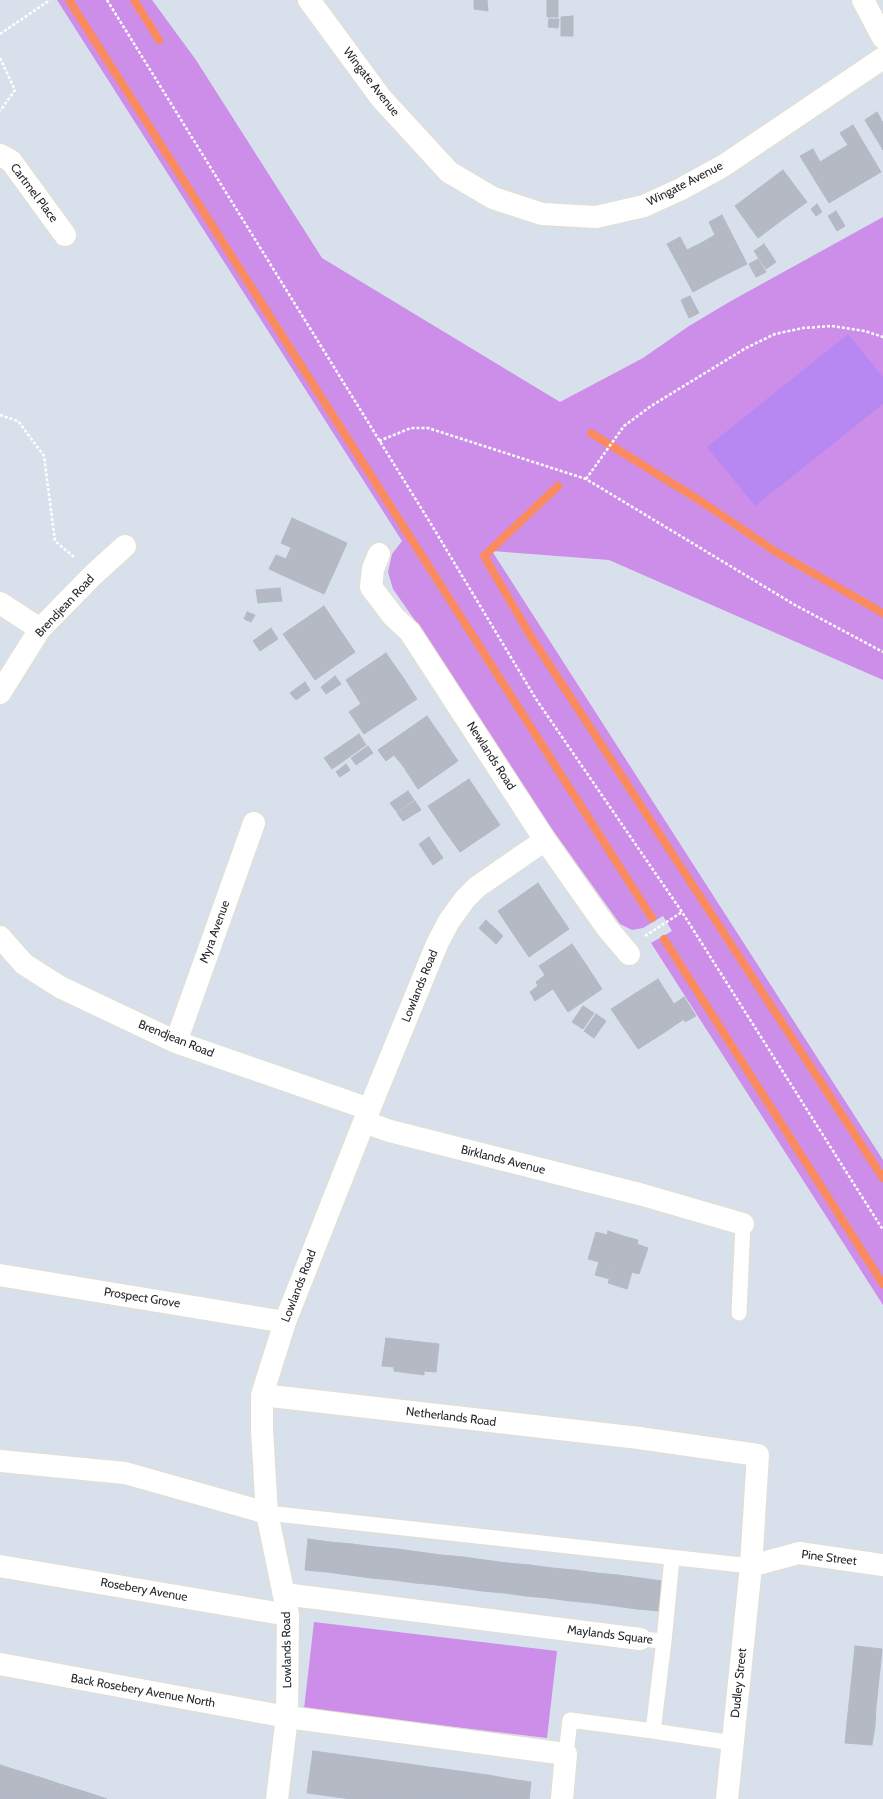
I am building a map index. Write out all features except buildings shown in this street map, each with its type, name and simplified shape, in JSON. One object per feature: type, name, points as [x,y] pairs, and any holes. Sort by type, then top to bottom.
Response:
[{"type":"street","name":"Wingate Avenue","points":[[309,0],[381,98],[449,172],[493,198],[542,214],[596,217],[644,206],[681,189],[723,166],[883,58]]},
{"type":"street","points":[[864,0],[883,38]]},
{"type":"street","name":"Cartmel Place","points":[[0,155],[10,161],[65,235]]},
{"type":"street","name":"Brendjean Road","points":[[0,693],[40,629],[94,574],[125,546]]},
{"type":"street","name":"Newlands Road","points":[[379,554],[373,569],[371,587],[393,616],[410,632],[545,840],[607,928],[629,954]]},
{"type":"street","points":[[0,603],[40,629]]},
{"type":"street","name":"Myra Avenue","points":[[176,1042],[254,823]]},
{"type":"street","name":"Lowlands Road","points":[[277,1799],[287,1717],[286,1605],[268,1513],[262,1432],[262,1395],[284,1322],[366,1116],[437,944],[449,921],[465,899],[477,887],[545,840]]},
{"type":"street","name":"Brendjean Road","points":[[0,937],[24,964],[60,987],[176,1042],[366,1116]]},
{"type":"street","name":"Birklands Avenue","points":[[366,1116],[390,1131],[643,1195],[743,1224]]},
{"type":"street","name":"Prospect Grove","points":[[0,1275],[284,1322]]},
{"type":"street","name":"Netherlands Road","points":[[262,1395],[639,1438],[758,1455],[751,1566]]},
{"type":"street","points":[[0,1461],[125,1473],[268,1513]]},
{"type":"street","name":"Pine Street","points":[[751,1566],[799,1553],[883,1565]]},
{"type":"street","name":"Rosebery Avenue","points":[[0,1566],[286,1605]]},
{"type":"street","name":"Dudley Street","points":[[727,1799],[751,1566]]},
{"type":"street","name":"Maylands Square","points":[[286,1605],[640,1639]]},
{"type":"street","name":"Back Rosebery Avenue North","points":[[0,1664],[287,1717]]},
{"type":"street","points":[[287,1717],[566,1754],[562,1799]]},
{"type":"lane","points":[[739,1313],[743,1224]]},
{"type":"lane","points":[[268,1513],[751,1566]]},
{"type":"lane","points":[[664,1641],[672,1558]]},
{"type":"lane","name":"Maylands Square","points":[[640,1639],[664,1641],[653,1731]]},
{"type":"lane","points":[[566,1754],[570,1720],[733,1743]]},
{"type":"path","points":[[0,34],[50,0]]},
{"type":"path","points":[[107,0],[431,524],[536,699],[682,912],[883,1230]]},
{"type":"path","points":[[0,58],[15,90],[0,111]]},
{"type":"path","points":[[586,479],[604,456],[624,426],[651,406],[746,348],[775,334],[803,328],[832,326],[883,337]]},
{"type":"path","points":[[0,416],[18,420],[44,456],[55,541],[94,574]]},
{"type":"path","points":[[379,442],[411,428],[428,428],[586,479],[795,605],[883,652]]},
{"type":"path","points":[[629,954],[641,938],[682,912]]},
{"type":"shaded area","points":[[57,0],[152,0],[196,60],[322,258],[560,402],[643,358],[689,326],[731,301],[883,217],[883,680],[609,560],[492,551],[883,1160],[883,1305],[651,943],[672,931],[663,916],[643,928],[632,930],[620,924],[544,818],[428,639],[393,589],[388,572],[392,554],[402,541]]},
{"type":"shaded area","points":[[848,334],[883,377],[883,404],[755,506],[707,447]]},
{"type":"shaded area","points":[[314,1622],[557,1651],[547,1738],[304,1709]]},
{"type":"waterway","points":[[69,0],[652,918]]},
{"type":"waterway","points":[[134,0],[159,40]]},
{"type":"waterway","points":[[591,433],[699,500],[776,552],[883,613]]},
{"type":"waterway","points":[[558,486],[484,556],[530,635],[883,1178]]},
{"type":"waterway","points":[[664,939],[883,1284]]}]
